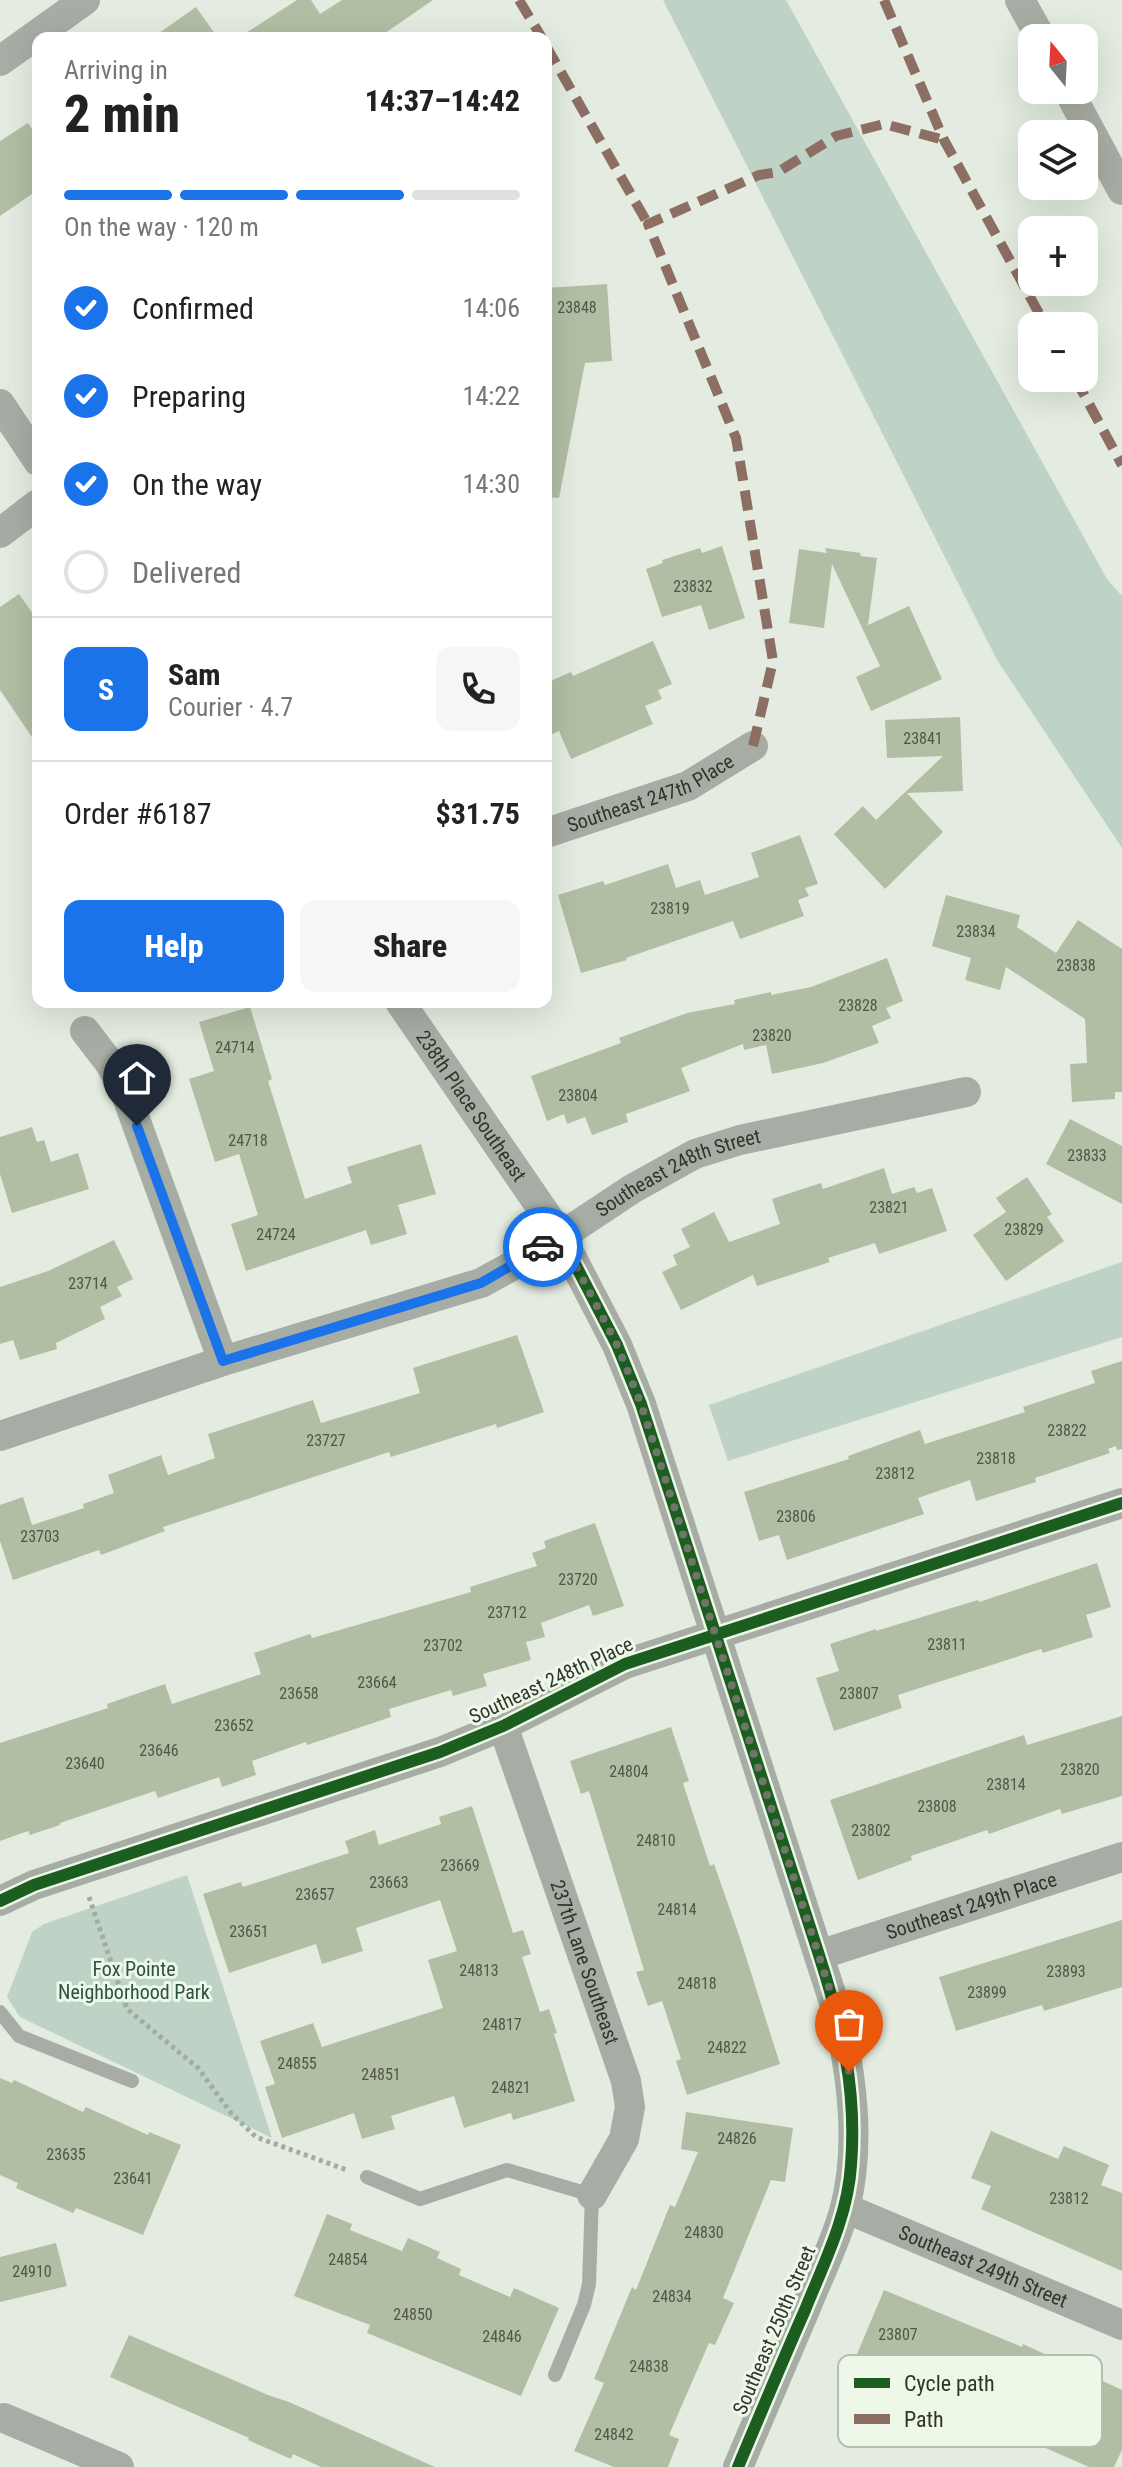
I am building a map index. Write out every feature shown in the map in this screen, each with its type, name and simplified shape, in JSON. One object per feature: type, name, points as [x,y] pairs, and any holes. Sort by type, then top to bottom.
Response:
[{"type":"street","points":[[1020,0],[1033,24]]},
{"type":"street","points":[[39,32],[80,1]]},
{"type":"street","points":[[0,61],[32,37]]},
{"type":"street","points":[[1076,104],[1122,190]]},
{"type":"street","points":[[0,404],[32,452]]},
{"type":"street","points":[[0,533],[32,509]]},
{"type":"street","name":"Southeast 247th Place","points":[[552,831],[688,786],[753,746]]},
{"type":"street","name":"238th Place Southeast","points":[[404,1008],[560,1235],[617,1345],[641,1404],[838,2015],[851,2093],[851,2166],[845,2208]]},
{"type":"street","points":[[85,1031],[111,1065],[127,1097],[223,1361]]},
{"type":"street","name":"Southeast 248th Street","points":[[0,1436],[223,1361],[481,1283],[534,1254],[632,1189],[695,1154],[801,1126],[966,1092]]},
{"type":"street","name":"Southeast 248th Place","points":[[0,1901],[34,1885],[440,1752],[503,1726],[625,1664],[1122,1503]]},
{"type":"street","name":"237th Lane Southeast","points":[[503,1726],[626,2081],[630,2107],[624,2139],[592,2195]]},
{"type":"street","name":"Southeast 249th Place","points":[[819,1955],[1122,1857]]},
{"type":"street","name":"Southeast 249th Street","points":[[845,2208],[1122,2325]]},
{"type":"street","name":"Southeast 250th Street","points":[[738,2467],[845,2208]]},
{"type":"street","points":[[2,2415],[119,2467]]},
{"type":"lane","points":[[0,2012],[19,2036],[132,2081]]},
{"type":"lane","points":[[367,2177],[420,2199],[507,2170],[592,2195],[589,2284],[584,2305],[555,2375]]},
{"type":"path","points":[[80,1870],[127,2009],[198,2068],[231,2113],[256,2137],[367,2177]]},
{"type":"green space","points":[[663,0],[786,0],[1107,579],[1122,596],[1122,848],[997,660]]},
{"type":"green space","points":[[1122,1262],[1122,1337],[728,1461],[709,1405]]},
{"type":"green space","name":"Fox Pointe Neighborhood Park","points":[[187,1875],[272,2138],[20,2017],[7,1997],[32,1932],[44,1924]]},
{"type":"building","points":[[297,0],[311,0],[320,14],[342,0],[433,0],[387,32],[247,32]]},
{"type":"building","points":[[196,7],[214,32],[161,32]]},
{"type":"building","points":[[28,123],[32,129],[32,194],[0,216],[0,141]]},
{"type":"building","points":[[607,284],[612,361],[585,363],[559,498],[552,497],[552,288]]},
{"type":"building","points":[[722,546],[745,618],[709,630],[701,605],[662,617],[646,569],[663,563],[662,560],[700,548],[702,553]]},
{"type":"building","points":[[825,548],[877,558],[868,625],[909,606],[942,679],[871,711],[856,677],[880,666],[832,564],[824,628],[789,623],[799,549],[827,553]]},
{"type":"building","points":[[19,594],[32,612],[32,737],[0,690],[0,607]]},
{"type":"building","points":[[653,641],[672,684],[658,690],[662,699],[645,706],[653,724],[571,759],[559,731],[552,734],[552,680],[571,672],[573,676]]},
{"type":"building","points":[[960,717],[963,791],[907,793],[943,832],[885,889],[834,834],[863,806],[876,820],[943,756],[887,758],[885,720]]},
{"type":"building","points":[[800,835],[818,884],[805,888],[809,896],[798,900],[804,916],[740,939],[733,921],[627,960],[581,973],[558,895],[603,881],[605,885],[668,864],[676,888],[700,880],[705,895],[759,877],[751,853]]},
{"type":"building","points":[[946,895],[1020,915],[1017,927],[1056,953],[1078,920],[1122,949],[1122,1092],[1115,1092],[1115,1099],[1072,1102],[1070,1064],[1087,1063],[1085,1019],[1006,967],[1000,990],[965,980],[971,958],[932,946]]},
{"type":"building","points":[[887,958],[903,1001],[886,1008],[891,1018],[872,1026],[879,1043],[823,1063],[772,1074],[766,1045],[744,1050],[743,1044],[681,1068],[690,1091],[626,1114],[628,1122],[592,1135],[585,1117],[567,1124],[564,1114],[547,1121],[531,1076],[621,1043],[619,1038],[687,1013],[735,1004],[734,1000],[771,992],[771,995],[811,987]]},
{"type":"building","points":[[250,1008],[272,1079],[268,1081],[305,1199],[352,1183],[347,1167],[421,1144],[436,1194],[398,1205],[407,1234],[371,1245],[366,1230],[246,1271],[231,1224],[258,1215],[239,1154],[215,1162],[189,1079],[214,1071],[199,1022]]},
{"type":"building","points":[[1070,1119],[1122,1146],[1122,1204],[1046,1164]]},
{"type":"building","points":[[32,1127],[37,1142],[44,1140],[51,1162],[78,1153],[89,1189],[12,1213],[0,1174],[0,1137]]},
{"type":"building","points":[[884,1168],[892,1194],[914,1187],[917,1193],[932,1188],[947,1231],[879,1254],[875,1243],[828,1258],[830,1262],[757,1286],[753,1275],[681,1310],[662,1272],[677,1265],[673,1255],[690,1247],[681,1229],[714,1212],[729,1242],[780,1224],[772,1199],[821,1183],[823,1189]]},
{"type":"building","points":[[1027,1177],[1052,1214],[1047,1217],[1064,1241],[1006,1281],[973,1235],[1006,1212],[996,1198]]},
{"type":"building","points":[[114,1240],[133,1279],[117,1287],[122,1296],[100,1307],[105,1319],[56,1343],[57,1349],[20,1360],[13,1340],[0,1344],[0,1287],[48,1271]]},
{"type":"building","points":[[517,1335],[544,1412],[391,1457],[389,1452],[163,1527],[165,1531],[101,1555],[99,1550],[13,1580],[0,1541],[0,1505],[23,1497],[32,1525],[84,1508],[83,1504],[114,1493],[108,1475],[161,1455],[168,1475],[215,1458],[208,1434],[313,1400],[321,1423],[420,1393],[413,1368]]},
{"type":"building","points":[[1122,1361],[1122,1449],[1117,1450],[1116,1446],[1108,1449],[1110,1453],[976,1501],[970,1480],[918,1498],[924,1514],[787,1560],[779,1535],[759,1541],[744,1492],[849,1459],[848,1456],[920,1430],[925,1444],[1025,1412],[1023,1407],[1095,1383],[1091,1371]]},
{"type":"building","points":[[595,1523],[624,1606],[593,1616],[589,1605],[541,1623],[545,1637],[526,1642],[531,1660],[483,1674],[487,1686],[453,1696],[451,1690],[389,1709],[391,1717],[252,1761],[256,1775],[222,1787],[219,1777],[158,1798],[155,1791],[30,1835],[28,1831],[0,1841],[0,1743],[108,1708],[107,1704],[165,1684],[172,1704],[261,1674],[254,1653],[310,1634],[312,1638],[471,1592],[470,1587],[537,1566],[532,1553],[546,1548],[544,1541]]},
{"type":"building","points":[[1097,1563],[1111,1607],[1086,1615],[1093,1637],[1043,1653],[1041,1649],[898,1695],[902,1708],[834,1731],[816,1678],[839,1671],[830,1644],[979,1602]]},
{"type":"building","points":[[1122,1716],[1122,1796],[1062,1814],[1060,1809],[989,1834],[987,1830],[911,1856],[912,1860],[858,1880],[830,1800],[1024,1735],[1027,1745]]},
{"type":"building","points":[[671,1727],[689,1781],[683,1783],[710,1866],[714,1864],[740,1938],[780,2064],[687,2095],[676,2061],[681,2059],[662,2001],[648,2006],[636,1972],[644,1970],[589,1791],[581,1794],[570,1761]]},
{"type":"building","points":[[472,1806],[513,1933],[523,1930],[531,1954],[522,1957],[540,2012],[549,2009],[575,2101],[513,2120],[511,2113],[464,2128],[454,2096],[391,2116],[395,2129],[362,2139],[354,2113],[282,2138],[265,2087],[275,2084],[260,2041],[313,2023],[322,2047],[443,2008],[428,1960],[457,1951],[440,1900],[356,1928],[363,1951],[322,1964],[316,1944],[229,1973],[203,1894],[241,1882],[243,1887],[349,1853],[345,1841],[375,1830],[379,1845],[441,1824],[439,1817]]},
{"type":"building","points":[[1122,1920],[1122,1987],[1044,2011],[1042,2005],[956,2031],[939,1977]]},
{"type":"building","points":[[0,2078],[12,2083],[14,2080],[83,2112],[86,2107],[148,2135],[149,2132],[181,2145],[143,2235],[76,2208],[73,2213],[16,2188],[18,2183],[0,2175]]},
{"type":"building","points":[[686,2112],[793,2128],[785,2182],[771,2180],[723,2298],[734,2303],[715,2345],[709,2343],[669,2435],[679,2439],[668,2467],[614,2467],[574,2451],[604,2383],[594,2379],[632,2287],[636,2290],[670,2205],[675,2207],[698,2152],[681,2149]]},
{"type":"building","points":[[991,2131],[1058,2159],[1064,2146],[1109,2165],[1101,2185],[1122,2193],[1122,2271],[981,2209],[991,2186],[971,2178]]},
{"type":"building","points":[[327,2214],[352,2224],[350,2230],[402,2251],[408,2238],[440,2252],[437,2258],[461,2269],[459,2275],[510,2297],[514,2288],[559,2308],[521,2396],[367,2333],[370,2325],[294,2296]]},
{"type":"building","points":[[56,2243],[67,2286],[0,2302],[0,2257]]},
{"type":"building","points":[[884,2290],[1047,2355],[859,2355],[857,2354]]},
{"type":"building","points":[[129,2335],[435,2467],[321,2467],[293,2454],[291,2459],[110,2377]]},
{"type":"building","points":[[1102,2381],[1122,2390],[1122,2450],[1114,2467],[1089,2467],[1043,2447],[1102,2447]]},
{"type":"marked path","points":[[519,0],[538,32]]},
{"type":"marked path","points":[[884,0],[944,140],[1038,312]]},
{"type":"marked path","points":[[552,56],[648,224]]},
{"type":"marked path","points":[[753,746],[773,661],[736,438],[648,224],[759,175],[778,172],[836,136],[884,124],[944,140]]},
{"type":"marked path","points":[[1083,392],[1122,465]]},
{"type":"cycle path","points":[[560,1235],[617,1345],[641,1404],[835,2007],[850,2084],[851,2165],[840,2221],[738,2467]]},
{"type":"cycle path","points":[[0,1901],[34,1885],[440,1752],[503,1726],[625,1664],[1122,1503]]},
{"type":"way so far","points":[[543,1247],[560,1235],[617,1345],[641,1404],[838,2015],[849,2072]]},
{"type":"route","points":[[137,1126],[223,1361],[481,1283],[543,1247]]}]
